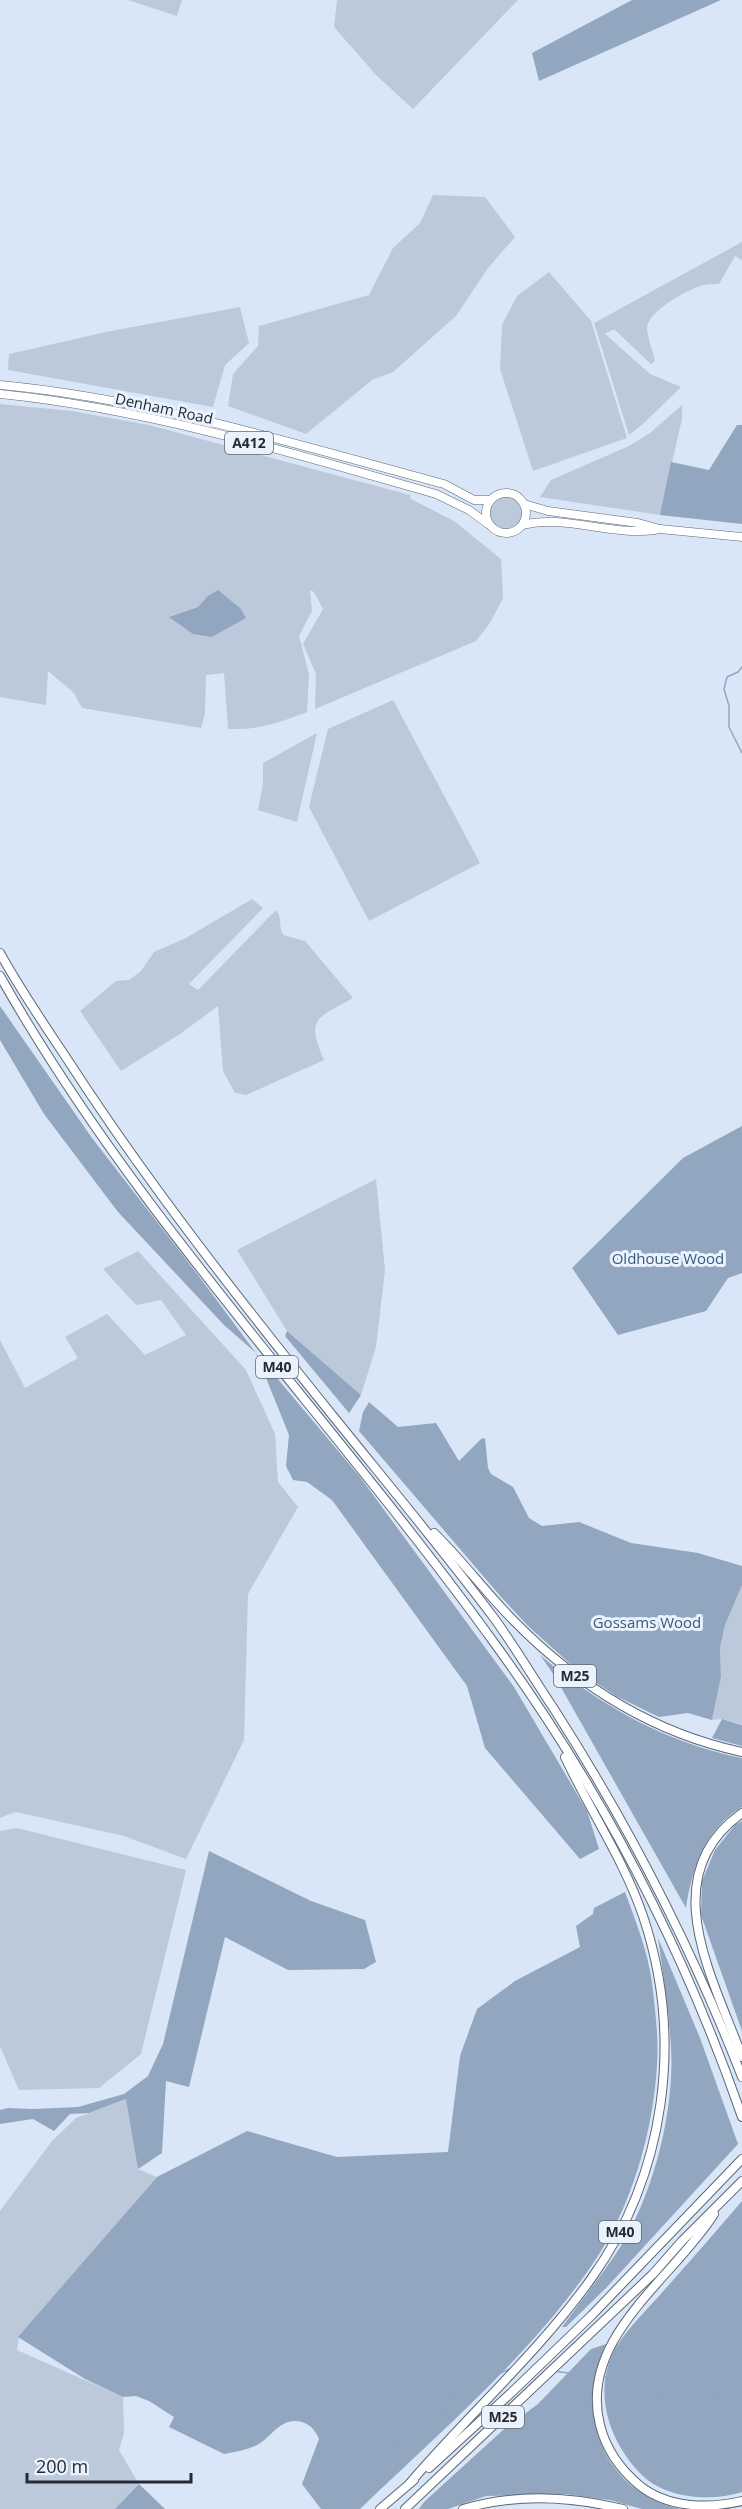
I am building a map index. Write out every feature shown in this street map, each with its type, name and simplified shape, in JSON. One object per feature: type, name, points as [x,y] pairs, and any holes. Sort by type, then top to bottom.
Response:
[{"type":"highway","name":"M40","points":[[0,954],[112,1129],[166,1204],[496,1620],[620,1816],[670,1911],[742,2078]]},
{"type":"highway","name":"M40","points":[[0,976],[21,1014]]},
{"type":"highway","name":"M40","points":[[0,987],[21,1014],[128,1173],[257,1342],[452,1586],[497,1646],[553,1731],[584,1779],[655,1910],[699,2006],[741,2115]]},
{"type":"highway","name":"M25","points":[[415,1515],[445,1544],[512,1620],[575,1676],[613,1702],[647,1720],[698,1740],[742,1752]]},
{"type":"highway","name":"M40","points":[[410,2483],[564,2314],[591,2279],[632,2208],[645,2174],[656,2134],[663,2091],[665,2038],[660,1989],[647,1930],[628,1880],[553,1731]]},
{"type":"highway","points":[[742,1813],[724,1828],[707,1852],[698,1875],[694,1902],[697,1928],[705,1958],[742,2057]]},
{"type":"highway","name":"M25","points":[[381,2509],[511,2393],[584,2323],[742,2159]]},
{"type":"highway","name":"M25","points":[[405,2509],[592,2333],[742,2181]]},
{"type":"highway","points":[[723,2201],[695,2241],[614,2338],[598,2375],[597,2411],[601,2430],[613,2456],[630,2477],[652,2494],[671,2502],[695,2507],[718,2507],[742,2501]]},
{"type":"highway","points":[[463,2509],[503,2500],[555,2498],[588,2501],[622,2509]]},
{"type":"main road","name":"Denham Road","points":[[0,385],[86,396],[176,414],[444,484],[474,500],[490,500]]},
{"type":"main road","name":"Denham Road","points":[[0,394],[38,398],[110,411],[213,433],[436,494],[469,510],[488,524]]},
{"type":"main road","points":[[524,504],[526,515],[522,525],[515,532],[503,534],[488,524],[486,512],[490,500],[509,493],[524,504],[548,511],[638,523],[660,529],[742,537]]},
{"type":"main road","points":[[522,525],[542,521],[638,532],[660,529]]},
{"type":"shaded area","points":[[128,0],[182,0],[177,16]]},
{"type":"shaded area","points":[[337,0],[518,0],[413,109],[376,75],[334,27]]},
{"type":"shaded area","points":[[632,0],[721,0],[539,81],[532,53]]},
{"type":"shaded area","points":[[433,195],[485,197],[515,237],[488,268],[456,316],[393,372],[372,380],[306,434],[228,406],[233,374],[258,346],[259,326],[369,295],[393,248],[420,223]]},
{"type":"shaded area","points":[[742,242],[742,260],[735,256],[719,284],[704,285],[688,291],[654,315],[647,329],[655,361],[651,364],[614,329],[605,334],[650,374],[681,387],[629,435],[594,323]]},
{"type":"shaded area","points":[[549,272],[591,321],[627,438],[533,471],[500,369],[502,325],[517,296]]},
{"type":"shaded area","points":[[240,307],[249,343],[225,365],[213,407],[8,370],[9,354],[106,332]]},
{"type":"shaded area","points":[[0,404],[72,411],[149,425],[410,495],[411,499],[454,521],[501,559],[503,598],[490,623],[476,641],[315,709],[316,674],[303,644],[323,609],[314,592],[310,590],[312,611],[299,636],[309,674],[307,712],[259,727],[228,729],[224,673],[206,675],[205,713],[201,728],[82,708],[74,693],[48,671],[46,705],[0,697]],"holes":[[[198,607],[246,618],[212,637],[169,617]]]},
{"type":"shaded area","points":[[682,405],[682,419],[660,515],[540,497],[551,480],[629,446],[650,433]]},
{"type":"shaded area","points":[[506,497],[517,502],[522,513],[517,524],[506,529],[495,524],[490,513],[495,502]]},
{"type":"shaded area","points":[[393,700],[480,863],[369,921],[309,807],[328,729]]},
{"type":"shaded area","points":[[317,733],[297,822],[258,810],[263,783],[263,763]]},
{"type":"shaded area","points":[[252,899],[263,908],[189,984],[198,990],[276,910],[283,935],[305,941],[353,998],[318,1020],[316,1035],[324,1060],[246,1095],[235,1093],[223,1071],[218,1006],[180,1034],[121,1071],[80,1011],[116,981],[129,980],[141,971],[154,952],[186,938]]},
{"type":"shaded area","points":[[376,1179],[385,1270],[376,1347],[361,1395],[287,1331],[237,1250]]},
{"type":"shaded area","points":[[138,1251],[246,1370],[275,1434],[278,1482],[298,1507],[248,1594],[244,1740],[186,1859],[124,1836],[25,1814],[15,1812],[0,1818],[0,1340],[25,1388],[78,1358],[65,1337],[107,1314],[145,1355],[186,1335],[161,1300],[136,1305],[103,1269]]},
{"type":"shaded area","points":[[742,1585],[742,1724],[722,1719],[712,1720],[721,1677],[720,1648],[725,1625]]},
{"type":"shaded area","points":[[17,1828],[186,1870],[141,2054],[99,2088],[19,2090],[0,2046],[0,1831]]},
{"type":"shaded area","points":[[127,2099],[138,2169],[157,2177],[19,2337],[17,2350],[123,2397],[124,2433],[119,2450],[139,2484],[115,2509],[0,2509],[0,2211],[52,2141],[76,2118]]},
{"type":"green space","points":[[737,425],[742,425],[742,524],[660,515],[671,462],[709,470]]},
{"type":"green space","points":[[218,590],[241,609],[246,618],[212,637],[193,634],[169,617],[198,607],[208,596]]},
{"type":"green space","points":[[0,1006],[92,1138],[256,1353],[224,1325],[118,1212],[44,1114],[0,1040]]},
{"type":"green space","name":"Oldhouse Wood","points":[[742,1126],[742,1273],[728,1278],[706,1311],[618,1335],[572,1268],[683,1158]]},
{"type":"green space","points":[[287,1331],[361,1395],[349,1413],[285,1336]]},
{"type":"green space","points":[[256,1353],[360,1477],[514,1687],[587,1811],[599,1849],[580,1859],[485,1748],[467,1686],[332,1500],[307,1482],[293,1480],[286,1466],[289,1435]]},
{"type":"green space","name":"Gossams Wood","points":[[369,1402],[398,1427],[436,1423],[459,1461],[481,1439],[485,1438],[488,1468],[491,1474],[513,1487],[529,1518],[542,1526],[579,1522],[631,1543],[698,1553],[742,1566],[742,1585],[725,1625],[720,1648],[721,1677],[712,1720],[688,1713],[659,1717],[616,1696],[577,1670],[528,1626],[359,1431],[363,1412]]},
{"type":"green space","points":[[540,1655],[586,1690],[635,1720],[687,1743],[742,1758],[742,1807],[718,1826],[702,1851],[692,1878],[686,1908],[554,1675]]},
{"type":"green space","points":[[722,1719],[742,1725],[742,1746],[712,1738]]},
{"type":"green space","points":[[742,1821],[742,2031],[701,1915],[702,1881],[715,1850],[735,1825]]},
{"type":"green space","points":[[209,1851],[311,1901],[365,1920],[376,1962],[364,1969],[288,1970],[225,1937],[189,2087],[166,2081],[162,2153],[138,2169],[126,2099],[89,2113],[70,2114],[54,2131],[33,2119],[0,2124],[0,2110],[78,2107],[124,2094],[148,2076],[163,2044]]},
{"type":"green space","points":[[625,1892],[648,1960],[656,2024],[657,2055],[651,2116],[630,2193],[594,2262],[543,2328],[484,2391],[360,2509],[321,2509],[302,2484],[319,2439],[312,2428],[305,2423],[288,2422],[257,2445],[224,2454],[169,2427],[174,2417],[149,2401],[136,2396],[123,2397],[85,2379],[18,2337],[157,2177],[247,2131],[337,2157],[448,2152],[460,2056],[477,2009],[515,1981],[580,1947],[576,1926],[593,1914],[594,1908]]},
{"type":"green space","points":[[658,1938],[700,2038],[738,2144],[607,2287],[566,2327],[562,2327],[619,2249],[631,2228],[642,2204],[659,2152],[669,2098],[671,2047]]},
{"type":"green space","points":[[742,2201],[742,2492],[716,2497],[688,2496],[661,2488],[649,2481],[628,2459],[619,2446],[607,2415],[605,2383],[614,2351],[625,2335]]},
{"type":"green space","points":[[606,2344],[597,2370],[593,2396],[595,2422],[602,2445],[614,2467],[631,2485],[653,2499],[680,2509],[642,2509],[610,2500],[565,2494],[486,2496],[448,2509],[419,2509],[503,2430],[538,2404],[591,2349]]},
{"type":"green space","points":[[139,2484],[165,2509],[115,2509]]},
{"type":"waterway","points":[[742,667],[738,672],[727,677],[724,689],[729,706],[729,727],[742,753]]},
{"type":"waterway","points":[[392,2468],[406,2431],[419,2415],[433,2415],[465,2388],[512,2368]]},
{"type":"waterway","points":[[554,2371],[597,2377]]},
{"type":"waterway","points":[[605,2377],[634,2395],[673,2404],[697,2395],[700,2404],[742,2396]]}]
